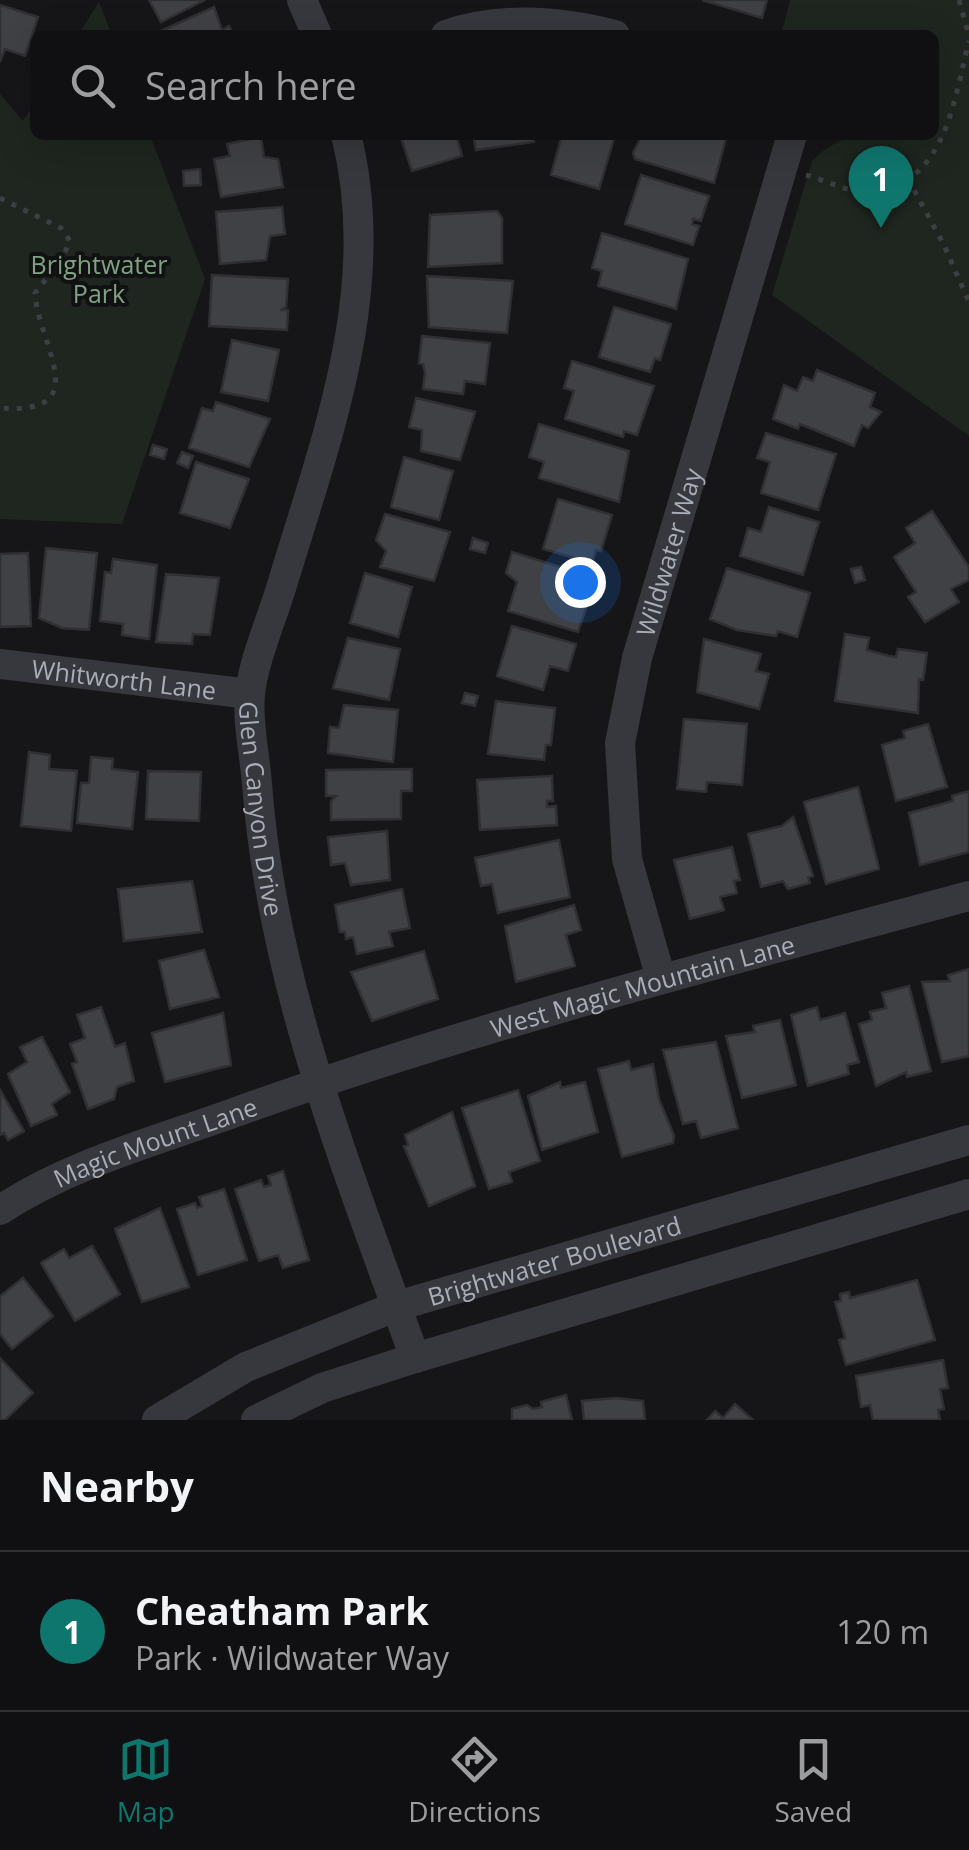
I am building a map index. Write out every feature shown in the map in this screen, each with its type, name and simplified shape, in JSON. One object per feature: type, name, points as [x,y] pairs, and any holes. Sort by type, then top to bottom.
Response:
[{"type":"street","points":[[302,0],[315,30]]},
{"type":"street","points":[[461,30],[473,26],[566,22],[596,30]]},
{"type":"street","name":"Glen Canyon Drive","points":[[347,140],[357,177],[357,316],[328,435],[250,694],[263,864],[280,947],[317,1083],[415,1358]]},
{"type":"street","name":"Wildwater Way","points":[[661,979],[628,859],[620,744],[637,658],[791,140]]},
{"type":"street","name":"Whitworth Lane","points":[[0,664],[250,694]]},
{"type":"street","name":"West Magic Mountain Lane","points":[[317,1083],[661,979],[969,896]]},
{"type":"street","name":"Magic Mount Lane","points":[[0,1210],[44,1181],[317,1083]]},
{"type":"street","points":[[962,1142],[969,1183]]},
{"type":"street","name":"Brightwater Boulevard","points":[[157,1420],[246,1367],[397,1306],[962,1142]]},
{"type":"street","points":[[256,1420],[322,1388],[415,1358],[969,1194]]},
{"type":"path","points":[[782,169],[873,193],[908,179],[942,146],[969,39],[959,0]]},
{"type":"path","points":[[908,179],[969,302]]},
{"type":"path","points":[[0,198],[61,228],[70,241],[62,259],[35,293],[36,312],[58,376],[57,389],[45,404],[26,410],[0,408]]},
{"type":"green space","points":[[790,0],[969,0],[969,436],[772,295],[812,161],[843,140],[939,140],[939,30],[782,30]]},
{"type":"green space","points":[[99,2],[110,30],[81,30]]},
{"type":"green space","name":"Brightwater Park","points":[[0,94],[23,121],[30,110],[30,140],[152,140],[205,279],[122,524],[0,519]]},
{"type":"building","points":[[149,0],[205,0],[161,22]]},
{"type":"building","points":[[702,0],[767,0],[762,18]]},
{"type":"building","points":[[0,5],[38,17],[34,30],[30,30],[25,56],[5,49],[0,62]]},
{"type":"building","points":[[214,7],[222,30],[163,30]]},
{"type":"building","points":[[261,140],[264,157],[278,159],[283,187],[221,197],[214,159],[230,156],[227,144]]},
{"type":"building","points":[[402,140],[457,140],[462,156],[412,171]]},
{"type":"building","points":[[474,140],[534,140],[534,142],[476,150]]},
{"type":"building","points":[[561,140],[614,140],[599,189],[551,175]]},
{"type":"building","points":[[640,140],[726,140],[714,183],[635,159],[633,153]]},
{"type":"building","points":[[200,169],[201,185],[184,186],[183,171]]},
{"type":"building","points":[[641,175],[709,196],[701,221],[693,219],[692,224],[699,226],[693,245],[625,224]]},
{"type":"building","points":[[282,207],[285,234],[270,236],[266,260],[220,264],[216,212]]},
{"type":"building","points":[[497,211],[502,218],[502,263],[428,267],[430,215]]},
{"type":"building","points":[[602,233],[688,259],[676,309],[598,286],[602,271],[592,268]]},
{"type":"building","points":[[212,275],[288,279],[286,307],[280,310],[288,310],[287,330],[209,326]]},
{"type":"building","points":[[427,276],[513,281],[507,333],[429,327]]},
{"type":"building","points":[[614,307],[671,324],[660,360],[655,358],[650,372],[599,357]]},
{"type":"building","points":[[422,336],[490,343],[485,384],[465,381],[463,394],[423,389],[425,373],[419,363]]},
{"type":"building","points":[[232,340],[279,350],[268,401],[221,392]]},
{"type":"building","points":[[572,361],[654,386],[637,435],[624,431],[623,437],[565,419],[574,391],[564,388]]},
{"type":"building","points":[[817,370],[875,393],[870,407],[881,412],[868,428],[862,425],[854,446],[800,424],[798,429],[773,419],[784,385],[797,391],[803,377],[813,381]]},
{"type":"building","points":[[416,398],[475,412],[460,460],[421,451],[422,430],[409,427]]},
{"type":"building","points":[[216,402],[270,419],[249,467],[189,448],[202,408],[213,411]]},
{"type":"building","points":[[539,424],[629,451],[619,502],[539,478],[544,462],[529,457]]},
{"type":"building","points":[[766,433],[836,454],[818,510],[761,493],[770,462],[757,458]]},
{"type":"building","points":[[153,445],[167,449],[164,459],[150,455]]},
{"type":"building","points":[[182,452],[193,456],[188,468],[177,463]]},
{"type":"building","points":[[404,457],[453,471],[439,520],[391,507]]},
{"type":"building","points":[[196,462],[249,479],[230,528],[180,513]]},
{"type":"building","points":[[558,499],[612,515],[601,551],[596,550],[592,563],[543,549]]},
{"type":"building","points":[[769,507],[819,522],[803,575],[740,556],[748,528],[761,532]]},
{"type":"building","points":[[932,511],[969,567],[969,580],[951,589],[959,602],[925,622],[908,597],[916,592],[894,557],[915,543],[906,528]]},
{"type":"building","points":[[385,514],[450,532],[434,581],[380,567],[386,551],[376,540]]},
{"type":"building","points":[[473,538],[488,543],[485,553],[470,549]]},
{"type":"building","points":[[46,548],[97,553],[89,630],[62,628],[39,618]]},
{"type":"building","points":[[512,552],[596,578],[578,632],[508,611],[517,582],[506,573]]},
{"type":"building","points":[[28,553],[31,626],[0,627],[0,554]]},
{"type":"building","points":[[113,559],[157,565],[149,639],[122,635],[123,624],[100,621],[105,572],[111,573]]},
{"type":"building","points":[[861,567],[865,580],[855,583],[851,569]]},
{"type":"building","points":[[727,568],[810,593],[797,637],[778,631],[776,636],[737,630],[710,619]]},
{"type":"building","points":[[365,573],[412,587],[398,637],[350,623]]},
{"type":"building","points":[[166,574],[219,578],[210,635],[193,634],[192,644],[156,642]]},
{"type":"building","points":[[512,626],[576,644],[568,671],[550,666],[543,690],[497,676]]},
{"type":"building","points":[[845,634],[869,638],[867,650],[889,656],[896,657],[898,649],[927,653],[923,680],[919,679],[918,713],[835,701]]},
{"type":"building","points":[[348,638],[400,649],[389,700],[333,688]]},
{"type":"building","points":[[704,639],[761,654],[756,671],[769,674],[759,709],[697,692]]},
{"type":"building","points":[[465,693],[478,696],[475,706],[462,703]]},
{"type":"building","points":[[496,701],[555,708],[551,745],[546,745],[544,760],[488,754]]},
{"type":"building","points":[[344,705],[398,710],[393,762],[328,753],[330,727],[339,728]]},
{"type":"building","points":[[684,719],[747,724],[742,785],[707,782],[706,792],[677,789]]},
{"type":"building","points":[[928,724],[947,787],[896,801],[882,745],[905,738],[903,731]]},
{"type":"building","points":[[29,752],[50,755],[49,769],[77,771],[71,831],[21,826]]},
{"type":"building","points":[[91,757],[113,759],[112,769],[138,772],[132,829],[77,823],[81,783],[89,783]]},
{"type":"building","points":[[412,769],[412,791],[401,791],[401,819],[331,820],[331,801],[336,796],[326,796],[326,770]]},
{"type":"building","points":[[148,771],[201,772],[199,821],[146,819]]},
{"type":"building","points":[[552,776],[553,801],[547,801],[547,807],[556,806],[557,825],[480,830],[477,780]]},
{"type":"building","points":[[858,787],[879,869],[826,884],[804,802]]},
{"type":"building","points":[[969,791],[969,852],[920,865],[909,813],[953,801],[952,796]]},
{"type":"building","points":[[793,817],[813,876],[808,877],[810,883],[788,889],[783,881],[761,887],[748,834],[782,826]]},
{"type":"building","points":[[387,831],[390,880],[351,885],[345,863],[331,865],[328,837]]},
{"type":"building","points":[[559,840],[570,897],[498,913],[492,884],[481,886],[475,858]]},
{"type":"building","points":[[732,847],[740,880],[734,881],[737,893],[720,897],[724,910],[690,919],[674,860]]},
{"type":"building","points":[[192,881],[202,932],[124,941],[118,889]]},
{"type":"building","points":[[402,889],[410,928],[389,932],[393,946],[357,954],[353,937],[346,939],[345,932],[340,932],[335,905]]},
{"type":"building","points":[[574,905],[581,930],[566,935],[575,966],[516,982],[505,926]]},
{"type":"building","points":[[204,950],[219,997],[170,1009],[159,961]]},
{"type":"building","points":[[424,951],[438,999],[372,1021],[351,972]]},
{"type":"building","points":[[969,969],[969,1056],[942,1062],[922,982],[950,981],[948,975]]},
{"type":"building","points":[[909,986],[931,1071],[907,1077],[906,1072],[876,1086],[859,1024],[872,1020],[870,1012],[886,1008],[882,993]]},
{"type":"building","points":[[101,1007],[115,1047],[125,1043],[134,1081],[117,1087],[114,1099],[88,1109],[72,1064],[77,1062],[70,1044],[85,1038],[77,1015]]},
{"type":"building","points":[[817,1007],[820,1020],[845,1013],[859,1062],[847,1065],[849,1074],[808,1086],[791,1015]]},
{"type":"building","points":[[223,1013],[231,1065],[165,1082],[152,1033]]},
{"type":"building","points":[[780,1020],[796,1085],[742,1098],[726,1036],[755,1032],[753,1026]]},
{"type":"building","points":[[42,1037],[70,1092],[52,1104],[57,1115],[31,1126],[8,1074],[27,1062],[20,1047]]},
{"type":"building","points":[[716,1042],[738,1128],[701,1138],[696,1121],[683,1124],[663,1050]]},
{"type":"building","points":[[629,1061],[631,1070],[653,1064],[659,1099],[674,1136],[673,1143],[622,1157],[598,1069]]},
{"type":"building","points":[[560,1082],[561,1088],[585,1082],[598,1132],[542,1150],[528,1096]]},
{"type":"building","points":[[0,1090],[24,1131],[8,1140],[4,1133],[0,1135]]},
{"type":"building","points":[[518,1090],[540,1161],[509,1172],[512,1182],[489,1189],[462,1108]]},
{"type":"building","points":[[452,1112],[475,1186],[429,1206],[404,1146],[408,1145],[405,1135]]},
{"type":"building","points":[[283,1171],[309,1260],[283,1268],[278,1255],[259,1261],[235,1189],[261,1180],[264,1187],[271,1185],[268,1176]]},
{"type":"building","points":[[224,1189],[247,1260],[198,1275],[177,1209],[195,1203],[197,1208],[202,1206],[199,1197]]},
{"type":"building","points":[[160,1208],[189,1287],[142,1302],[115,1229]]},
{"type":"building","points":[[92,1246],[120,1294],[75,1321],[41,1263],[64,1249],[69,1258]]},
{"type":"building","points":[[23,1278],[53,1316],[12,1349],[0,1334],[0,1296]]},
{"type":"building","points":[[917,1280],[935,1340],[846,1365],[839,1340],[845,1338],[835,1302],[841,1301],[840,1294],[849,1292],[850,1298]]},
{"type":"building","points":[[0,1358],[33,1393],[5,1420],[0,1420]]},
{"type":"building","points":[[943,1360],[948,1388],[940,1389],[944,1409],[938,1410],[940,1420],[873,1420],[870,1405],[861,1407],[856,1376]]},
{"type":"building","points":[[566,1395],[572,1420],[512,1420],[512,1409],[542,1407],[541,1402]]},
{"type":"building","points":[[582,1401],[643,1401],[645,1420],[584,1420]]},
{"type":"building","points":[[735,1404],[753,1420],[707,1420],[715,1411],[723,1418]]},
{"type":"place","name":"Cheatham Park","points":[[881,228]]}]
